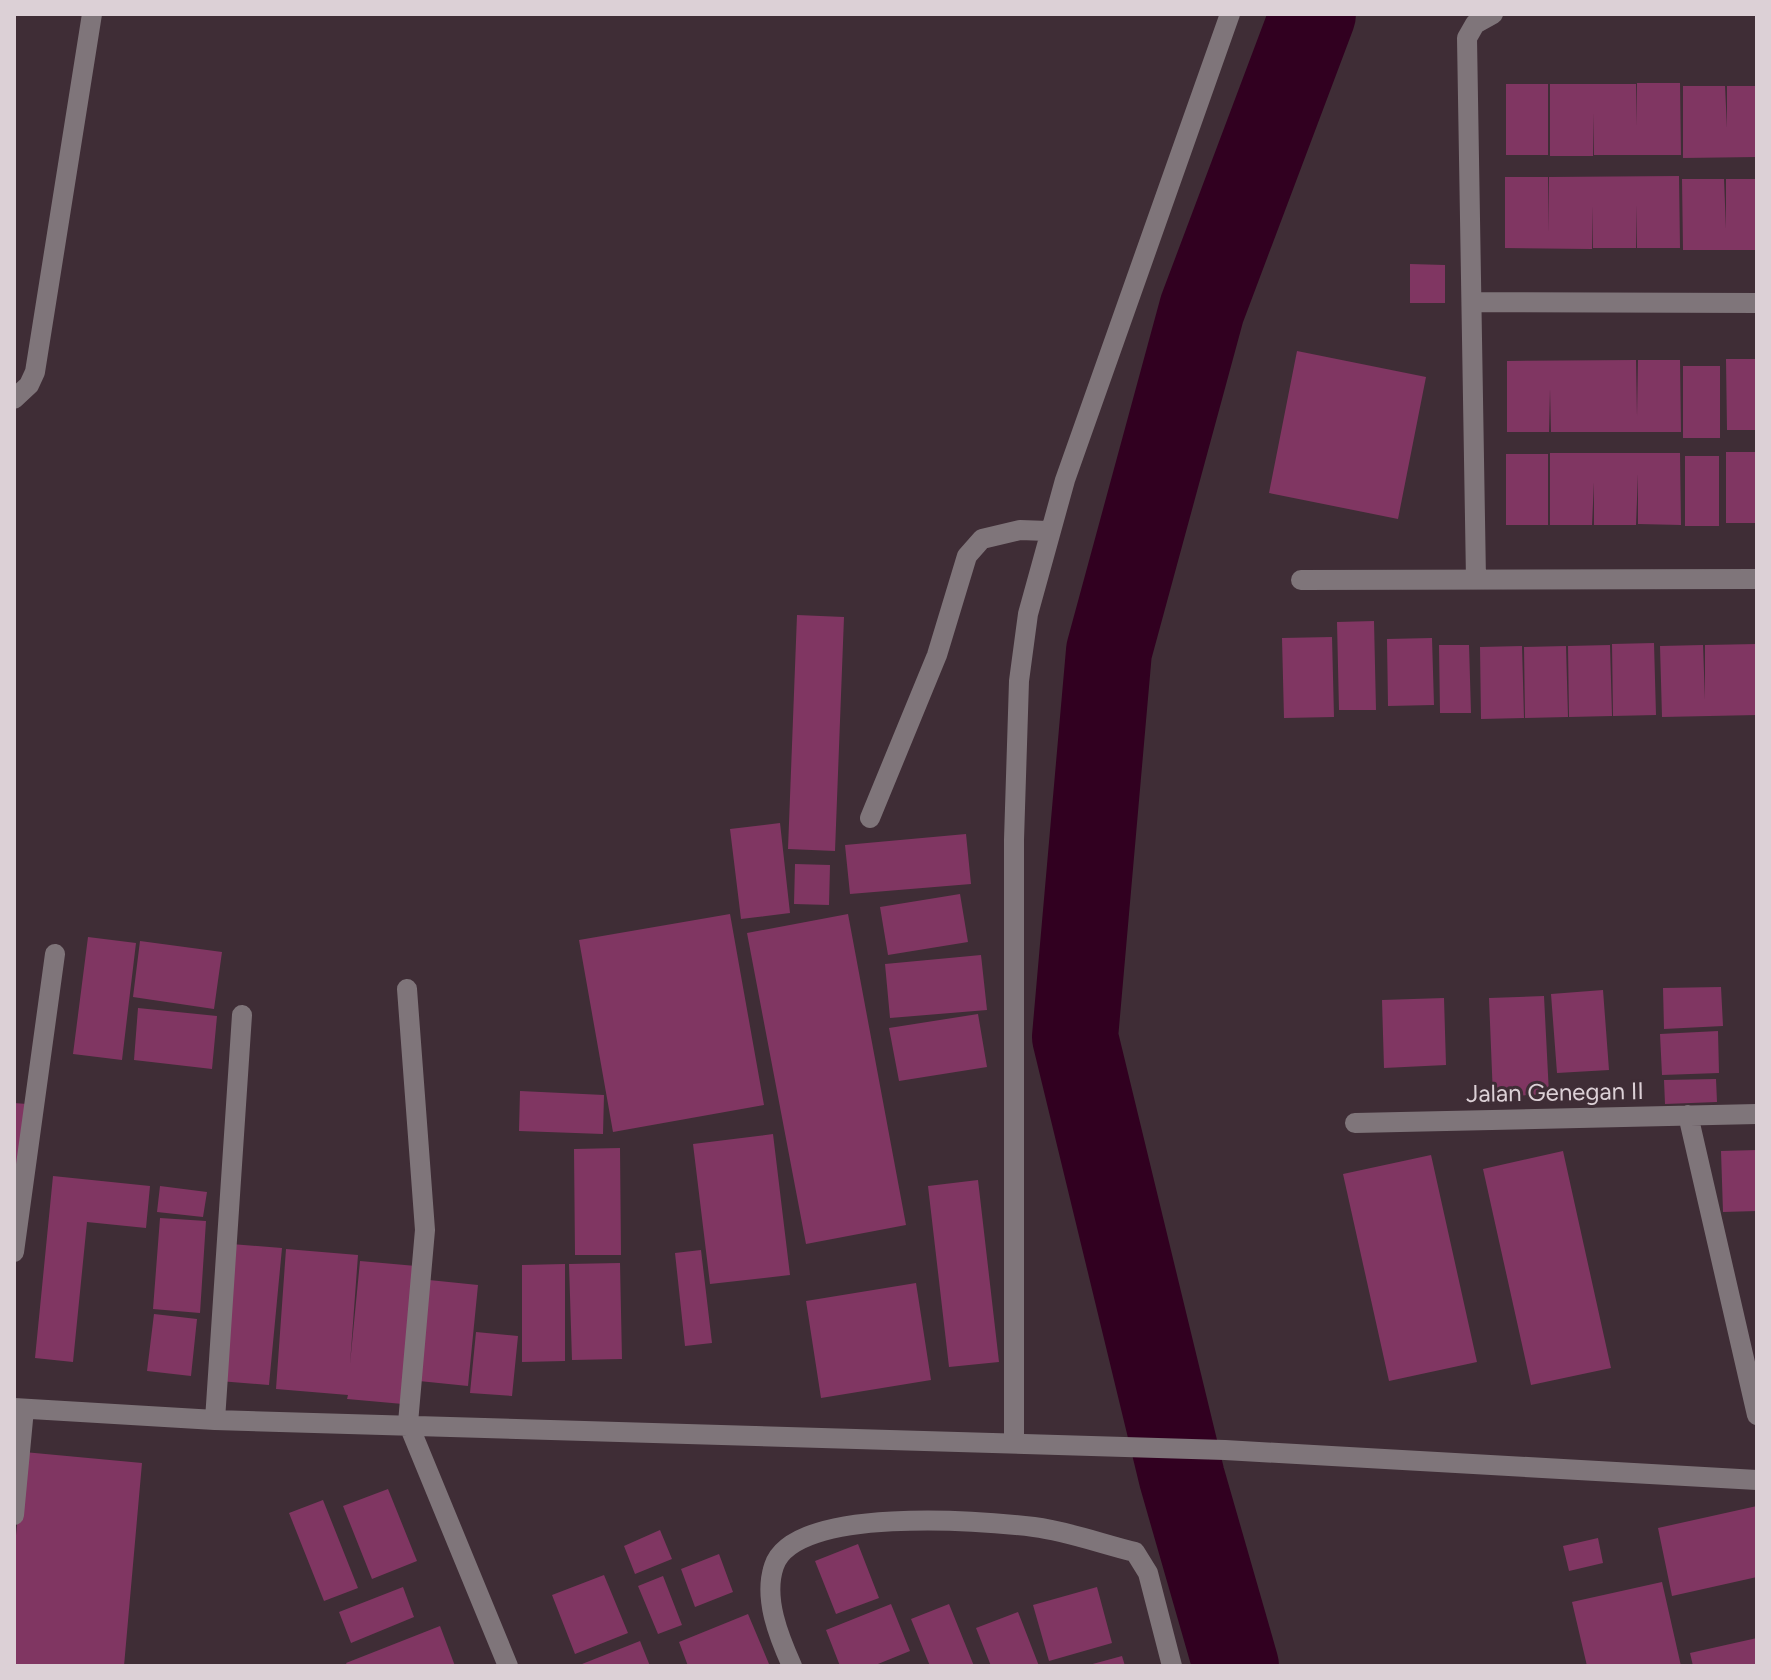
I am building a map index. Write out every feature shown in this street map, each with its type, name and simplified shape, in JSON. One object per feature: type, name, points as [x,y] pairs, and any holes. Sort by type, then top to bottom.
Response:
[{"type":"street","points":[[14,399],[29,385],[35,372],[92,14]]},
{"type":"street","points":[[1014,1443],[1011,996],[1016,750],[1028,614],[1048,531],[1230,14]]},
{"type":"street","points":[[1476,579],[1467,38],[1475,24],[1493,14]]},
{"type":"street","points":[[1472,302],[1757,303]]},
{"type":"street","points":[[870,818],[937,655],[967,556],[982,539],[1020,530],[1048,531]]},
{"type":"street","points":[[1301,580],[1757,579]]},
{"type":"street","points":[[14,1252],[55,954]]},
{"type":"street","points":[[407,989],[425,1230],[408,1423],[508,1666]]},
{"type":"street","points":[[215,1420],[242,1015]]},
{"type":"street","name":"Jalan Genegan II","points":[[1355,1123],[1757,1114]]},
{"type":"street","points":[[1688,1115],[1757,1415]]},
{"type":"street","points":[[14,1515],[19,1408],[215,1420],[408,1423],[1225,1450],[1757,1480]]},
{"type":"street","points":[[792,1666],[777,1632],[771,1598],[773,1566],[778,1558],[788,1546],[812,1531],[910,1519],[1036,1527],[1135,1552],[1148,1573],[1172,1666]]},
{"type":"building","points":[[1637,83],[1680,83],[1681,155],[1594,155],[1593,113],[1593,156],[1550,156],[1550,84],[1636,84],[1637,126]]},
{"type":"building","points":[[1506,84],[1548,84],[1548,155],[1506,155]]},
{"type":"building","points":[[1683,86],[1725,86],[1727,128],[1727,86],[1757,86],[1757,157],[1683,158]]},
{"type":"building","points":[[1679,176],[1680,248],[1637,248],[1637,205],[1636,248],[1593,248],[1593,206],[1592,249],[1505,248],[1505,177],[1548,177],[1548,233],[1549,177]]},
{"type":"building","points":[[1682,179],[1724,179],[1726,229],[1726,179],[1757,179],[1757,250],[1683,250]]},
{"type":"building","points":[[1410,264],[1445,265],[1445,303],[1410,303]]},
{"type":"building","points":[[1297,351],[1426,377],[1398,519],[1269,493]]},
{"type":"building","points":[[1726,359],[1757,359],[1757,430],[1727,430]]},
{"type":"building","points":[[1636,360],[1637,416],[1638,360],[1680,360],[1681,432],[1551,432],[1550,389],[1549,432],[1507,432],[1507,361]]},
{"type":"building","points":[[1683,366],[1720,366],[1720,438],[1683,438]]},
{"type":"building","points":[[1726,452],[1757,452],[1757,523],[1726,523]]},
{"type":"building","points":[[1550,453],[1680,453],[1681,525],[1638,524],[1638,474],[1636,525],[1594,525],[1594,482],[1592,525],[1550,525]]},
{"type":"building","points":[[1506,454],[1548,454],[1548,525],[1506,525]]},
{"type":"building","points":[[1685,456],[1719,456],[1719,526],[1685,526]]},
{"type":"building","points":[[797,615],[844,617],[835,851],[788,849]]},
{"type":"building","points":[[1374,621],[1376,710],[1339,710],[1337,622]]},
{"type":"building","points":[[1332,637],[1334,717],[1284,718],[1282,638]]},
{"type":"building","points":[[1432,638],[1434,705],[1388,706],[1387,639]]},
{"type":"building","points":[[1654,643],[1656,715],[1613,716],[1612,644]]},
{"type":"building","points":[[1757,644],[1757,715],[1662,717],[1660,646],[1703,645],[1705,700],[1705,645]]},
{"type":"building","points":[[1439,645],[1469,645],[1471,713],[1440,713]]},
{"type":"building","points":[[1610,645],[1612,716],[1569,717],[1568,646]]},
{"type":"building","points":[[1522,646],[1524,718],[1481,719],[1480,647]]},
{"type":"building","points":[[1566,646],[1568,717],[1525,718],[1524,647]]},
{"type":"building","points":[[780,823],[790,913],[741,919],[730,829]]},
{"type":"building","points":[[966,834],[971,884],[850,894],[845,845]]},
{"type":"building","points":[[795,864],[830,865],[829,905],[794,904]]},
{"type":"building","points":[[960,894],[968,942],[888,955],[880,907]]},
{"type":"building","points":[[730,914],[764,1105],[613,1132],[579,940]]},
{"type":"building","points":[[848,914],[906,1225],[806,1244],[747,933]]},
{"type":"building","points":[[88,937],[136,943],[122,1060],[73,1054]]},
{"type":"building","points":[[140,941],[222,952],[214,1009],[133,997]]},
{"type":"building","points":[[981,955],[987,1010],[890,1018],[885,964]]},
{"type":"building","points":[[1721,987],[1723,1026],[1664,1029],[1663,988]]},
{"type":"building","points":[[1603,990],[1609,1070],[1557,1073],[1551,994]]},
{"type":"building","points":[[1544,996],[1549,1094],[1493,1097],[1489,998]]},
{"type":"building","points":[[1444,998],[1446,1065],[1384,1068],[1382,1000]]},
{"type":"building","points":[[138,1008],[217,1016],[212,1069],[134,1060]]},
{"type":"building","points":[[978,1014],[987,1067],[899,1081],[889,1028]]},
{"type":"building","points":[[1718,1031],[1719,1073],[1662,1075],[1660,1034]]},
{"type":"building","points":[[1716,1079],[1717,1102],[1665,1104],[1664,1080]]},
{"type":"building","points":[[520,1091],[604,1095],[603,1134],[519,1131]]},
{"type":"building","points":[[14,1103],[27,1104],[14,1196]]},
{"type":"building","points":[[773,1134],[790,1275],[710,1284],[693,1144]]},
{"type":"building","points":[[620,1148],[621,1255],[575,1255],[574,1149]]},
{"type":"building","points":[[1757,1150],[1757,1211],[1723,1212],[1721,1151]]},
{"type":"building","points":[[1563,1151],[1611,1368],[1531,1385],[1483,1169]]},
{"type":"building","points":[[1431,1155],[1477,1362],[1389,1381],[1343,1174]]},
{"type":"building","points":[[53,1176],[150,1186],[146,1228],[87,1222],[73,1362],[35,1358]]},
{"type":"building","points":[[978,1180],[999,1362],[949,1367],[928,1186]]},
{"type":"building","points":[[160,1186],[207,1192],[203,1217],[157,1212]]},
{"type":"building","points":[[160,1218],[206,1221],[200,1313],[153,1309]]},
{"type":"building","points":[[231,1244],[282,1248],[269,1385],[219,1381]]},
{"type":"building","points":[[286,1249],[358,1255],[350,1364],[360,1261],[416,1266],[403,1404],[347,1399],[348,1395],[276,1389]]},
{"type":"building","points":[[701,1250],[712,1343],[685,1346],[675,1253]]},
{"type":"building","points":[[620,1263],[622,1359],[572,1360],[569,1264]]},
{"type":"building","points":[[565,1264],[565,1361],[522,1362],[522,1265]]},
{"type":"building","points":[[429,1280],[478,1285],[468,1386],[419,1381]]},
{"type":"building","points":[[916,1283],[931,1380],[821,1398],[806,1301]]},
{"type":"building","points":[[154,1314],[197,1319],[191,1376],[147,1371]]},
{"type":"building","points":[[476,1332],[518,1336],[512,1396],[470,1393]]},
{"type":"building","points":[[24,1452],[142,1463],[124,1666],[14,1666],[14,1556]]},
{"type":"building","points":[[388,1489],[417,1561],[372,1579],[343,1506]]},
{"type":"building","points":[[323,1500],[358,1588],[324,1601],[289,1513]]},
{"type":"building","points":[[1757,1506],[1757,1577],[1672,1596],[1658,1528]]},
{"type":"building","points":[[660,1530],[672,1559],[635,1574],[624,1546]]},
{"type":"building","points":[[1598,1538],[1603,1563],[1569,1571],[1563,1546]]},
{"type":"building","points":[[858,1544],[879,1598],[836,1614],[815,1561]]},
{"type":"building","points":[[719,1554],[733,1592],[695,1607],[681,1569]]},
{"type":"building","points":[[604,1575],[628,1633],[575,1654],[552,1595]]},
{"type":"building","points":[[663,1576],[682,1625],[658,1634],[638,1586]]},
{"type":"building","points":[[1662,1582],[1681,1666],[1587,1666],[1572,1602]]},
{"type":"building","points":[[403,1587],[414,1617],[351,1643],[339,1612]]},
{"type":"building","points":[[1097,1587],[1112,1643],[1049,1661],[1033,1605]]},
{"type":"building","points":[[891,1604],[910,1651],[873,1666],[840,1666],[826,1630]]},
{"type":"building","points":[[949,1604],[974,1666],[930,1666],[911,1619]]},
{"type":"building","points":[[1018,1612],[1039,1666],[991,1666],[976,1628]]},
{"type":"building","points":[[748,1614],[769,1664],[688,1666],[679,1642]]},
{"type":"building","points":[[440,1626],[455,1666],[348,1666],[346,1663]]},
{"type":"building","points":[[1757,1638],[1757,1666],[1693,1666],[1690,1653]]},
{"type":"building","points":[[640,1641],[650,1666],[577,1666]]},
{"type":"building","points":[[1122,1656],[1125,1666],[1089,1666],[1089,1665]]},
{"type":"waterway","points":[[1236,1666],[1182,1478],[1075,1037],[1109,651],[1202,309],[1313,14]]}]
